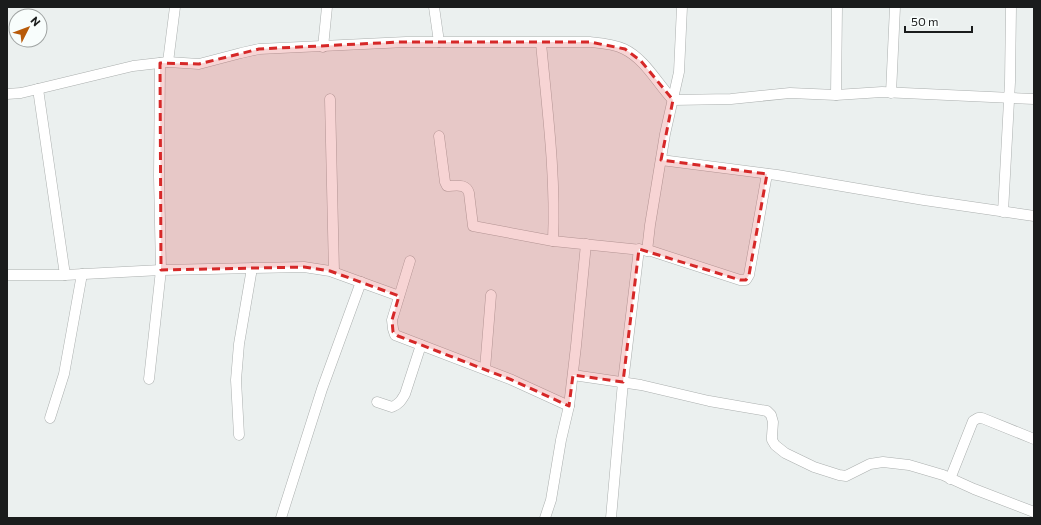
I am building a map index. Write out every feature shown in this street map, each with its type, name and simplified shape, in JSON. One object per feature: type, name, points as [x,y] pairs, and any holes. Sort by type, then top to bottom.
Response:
[{"type":"street","points":[[149,379],[161,270],[159,176],[164,63],[175,7]]},
{"type":"street","points":[[323,47],[327,7]]},
{"type":"street","points":[[434,7],[439,42]]},
{"type":"street","points":[[611,518],[623,382],[643,250],[650,225],[661,160],[679,72],[682,7]]},
{"type":"street","points":[[836,95],[837,7]]},
{"type":"street","points":[[891,93],[895,7]]},
{"type":"street","points":[[1003,212],[1011,7]]},
{"type":"street","points":[[7,94],[21,93],[132,66],[164,63],[199,64],[259,49],[399,42],[590,42],[605,43],[625,49],[641,61],[673,100],[731,98],[790,92],[836,95],[891,93],[1034,99]]},
{"type":"street","points":[[541,43],[554,211],[553,241]]},
{"type":"street","points":[[38,89],[65,275]]},
{"type":"street","points":[[330,99],[334,272]]},
{"type":"street","points":[[439,136],[445,182],[448,186],[464,186],[467,188],[473,226],[553,241],[643,250],[740,280],[746,280],[750,275],[768,174]]},
{"type":"street","points":[[661,160],[768,174],[924,200],[1034,216]]},
{"type":"street","points":[[545,518],[551,500],[561,440],[569,406],[586,244]]},
{"type":"street","points":[[410,261],[392,320],[393,332],[398,336],[512,380],[569,406]]},
{"type":"street","points":[[7,275],[65,275],[161,270],[304,266],[334,272],[400,296]]},
{"type":"street","points":[[239,435],[236,380],[239,344],[252,268]]},
{"type":"street","points":[[50,418],[64,374],[82,274]]},
{"type":"street","points":[[281,518],[322,388],[361,282]]},
{"type":"street","points":[[485,369],[491,294]]},
{"type":"street","points":[[377,402],[392,407],[398,404],[405,394],[421,345]]},
{"type":"street","points":[[573,375],[660,388],[709,401],[766,411],[771,415],[774,422],[772,440],[775,445],[814,467],[846,476],[870,464],[883,462],[921,468],[974,490],[1034,512]]},
{"type":"street","points":[[950,479],[973,421],[978,418],[982,418],[1034,439]]},
{"type":"highlighted area","points":[[399,42],[590,42],[625,49],[641,61],[673,100],[661,160],[767,174],[749,275],[746,280],[740,280],[639,249],[623,382],[573,375],[569,406],[512,380],[398,336],[393,332],[392,320],[399,296],[330,271],[304,267],[161,270],[160,63],[199,64],[259,49]]}]
